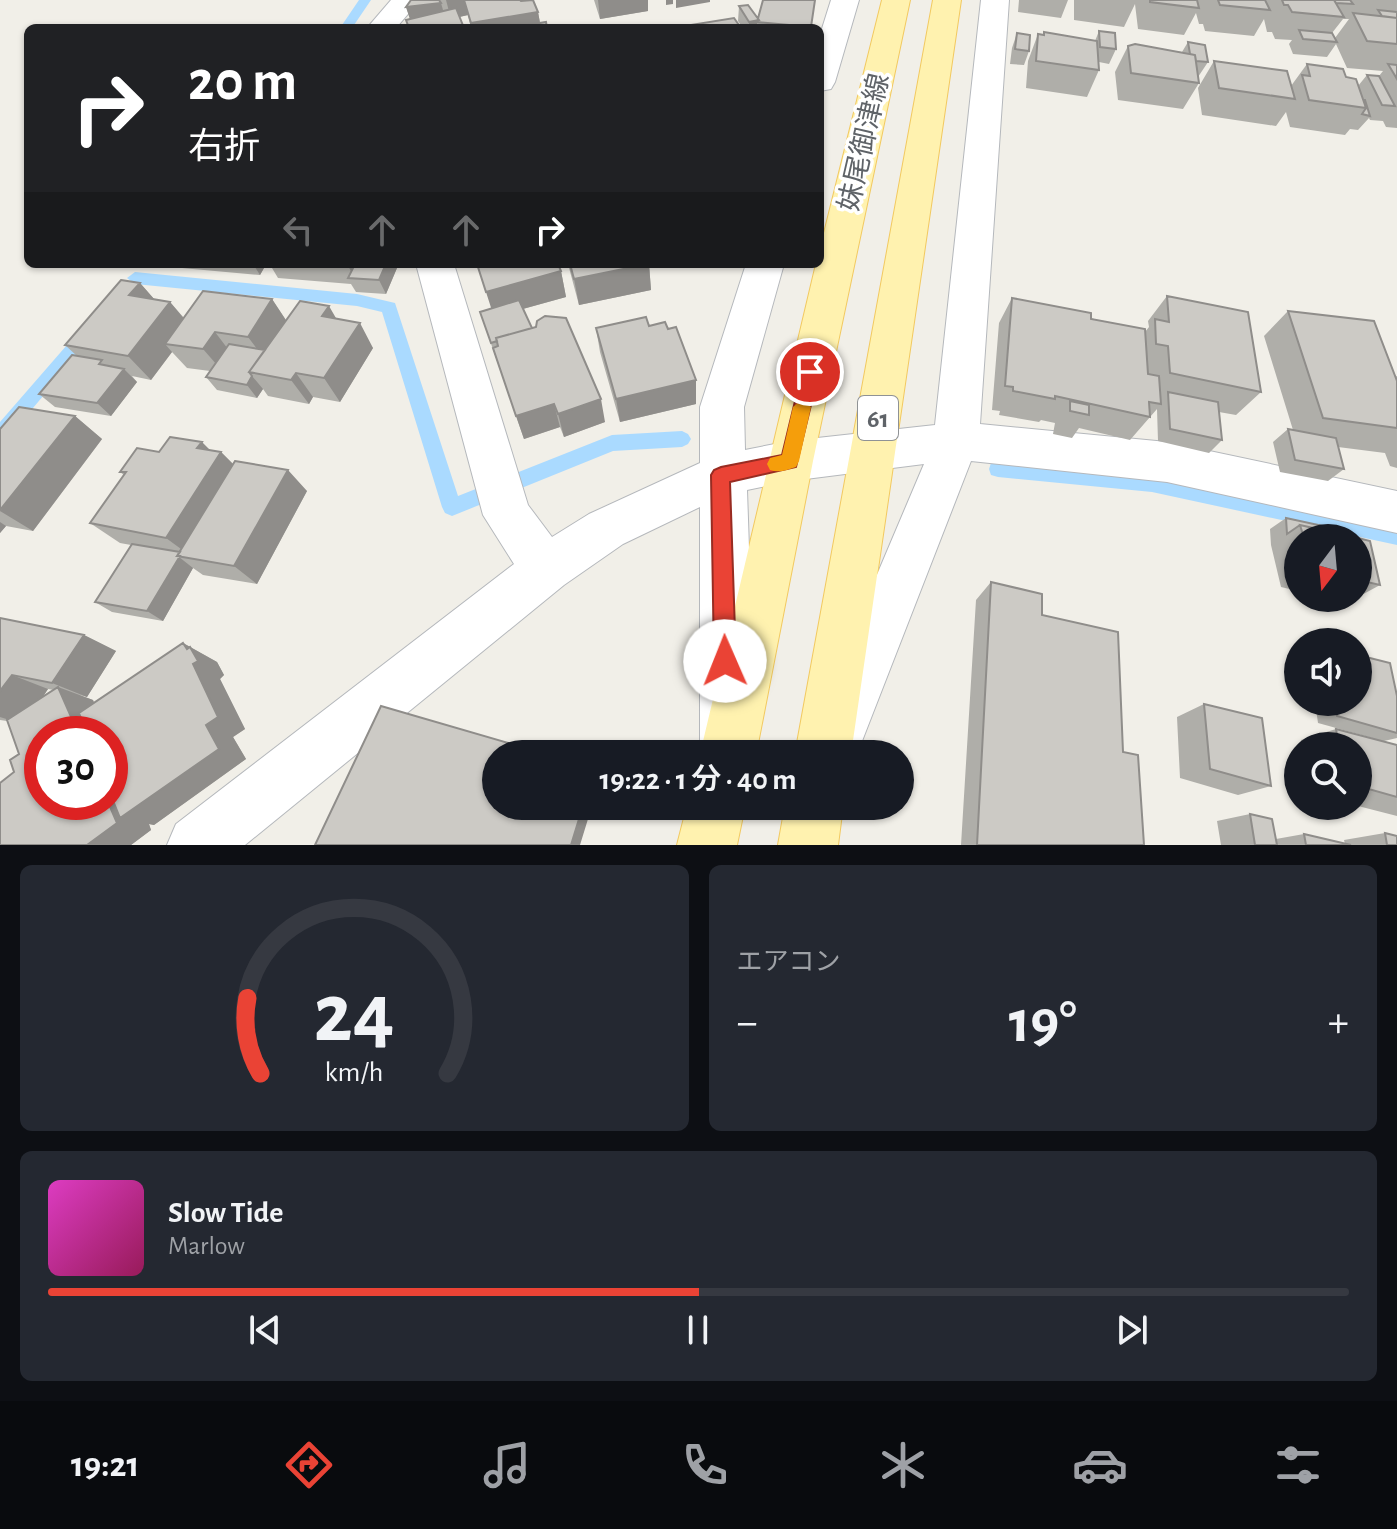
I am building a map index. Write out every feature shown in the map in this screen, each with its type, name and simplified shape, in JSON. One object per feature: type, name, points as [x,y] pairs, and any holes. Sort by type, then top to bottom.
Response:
[{"type":"main road","name":"妹尾御津線","points":[[731,740],[790,461],[896,0]]},
{"type":"main road","name":"妹尾御津線","points":[[828,740],[947,0]]},
{"type":"main road","points":[[707,845],[713,820]]},
{"type":"main road","points":[[808,845],[812,820]]},
{"type":"street","points":[[385,24],[406,0]]},
{"type":"street","points":[[824,69],[845,0]]},
{"type":"street","points":[[832,740],[956,441],[995,0]]},
{"type":"street","points":[[436,268],[507,515],[546,569]]},
{"type":"street","points":[[728,740],[722,407],[764,268]]},
{"type":"street","points":[[197,845],[546,569],[606,529],[721,475],[790,461],[956,441],[1167,462],[1397,512]]},
{"type":"building","points":[[411,0],[439,0],[441,3],[406,7]]},
{"type":"building","points":[[464,0],[533,0],[538,12],[471,23]]},
{"type":"building","points":[[763,0],[815,0],[811,24],[757,22]]},
{"type":"building","points":[[1197,0],[1199,8],[1150,2]]},
{"type":"building","points":[[1218,0],[1265,0],[1270,10],[1220,5]]},
{"type":"building","points":[[1282,0],[1334,0],[1344,17],[1292,12]]},
{"type":"building","points":[[1334,0],[1350,0],[1353,4],[1336,3]]},
{"type":"building","points":[[748,5],[759,20],[749,22],[739,6]]},
{"type":"building","points":[[456,8],[462,24],[408,24],[406,20]]},
{"type":"building","points":[[1378,10],[1397,12],[1397,18],[1382,16]]},
{"type":"building","points":[[1353,13],[1397,18],[1397,44],[1367,41]]},
{"type":"building","points":[[734,18],[738,24],[697,24]]},
{"type":"building","points":[[1299,30],[1332,33],[1337,42],[1303,39]]},
{"type":"building","points":[[1099,31],[1115,33],[1116,49],[1100,47]]},
{"type":"building","points":[[1044,32],[1097,41],[1099,70],[1036,61],[1038,34],[1044,35]]},
{"type":"building","points":[[1017,33],[1030,35],[1029,51],[1015,49]]},
{"type":"building","points":[[1188,42],[1205,45],[1208,62],[1196,61],[1195,55],[1190,54]]},
{"type":"building","points":[[1135,44],[1195,55],[1199,83],[1131,73],[1128,46]]},
{"type":"building","points":[[1214,61],[1287,71],[1295,99],[1219,88]]},
{"type":"building","points":[[1307,64],[1343,69],[1346,77],[1356,79],[1366,108],[1309,100],[1302,75],[1310,76]]},
{"type":"building","points":[[1388,64],[1397,65],[1397,79]]},
{"type":"building","points":[[1367,75],[1379,76],[1395,106],[1382,105]]},
{"type":"building","points":[[1364,100],[1370,116],[1362,114],[1366,108]]},
{"type":"building","points":[[353,268],[384,268],[379,280],[348,278]]},
{"type":"building","points":[[478,268],[560,268],[561,271],[486,292]]},
{"type":"building","points":[[571,268],[628,268],[574,279]]},
{"type":"building","points":[[121,280],[140,283],[129,295],[170,302],[128,356],[65,345]]},
{"type":"building","points":[[203,291],[272,299],[248,337],[215,332],[203,349],[165,344]]},
{"type":"building","points":[[1167,296],[1248,312],[1261,392],[1170,373],[1168,346],[1156,344],[1155,319],[1169,322]]},
{"type":"building","points":[[1012,298],[1091,313],[1091,319],[1145,329],[1148,374],[1159,376],[1161,404],[1149,402],[1150,417],[1055,396],[1055,399],[1013,391],[1013,387],[1005,386]]},
{"type":"building","points":[[519,300],[532,328],[496,338],[497,341],[491,343],[480,312]]},
{"type":"building","points":[[300,301],[329,306],[322,316],[360,323],[324,378],[296,373],[291,380],[249,372]]},
{"type":"building","points":[[1288,311],[1374,321],[1397,381],[1397,428],[1323,418]]},
{"type":"building","points":[[545,316],[566,318],[601,399],[558,414],[554,404],[516,416],[493,348],[498,346],[496,338],[536,327],[537,321]]},
{"type":"building","points":[[646,317],[649,326],[665,322],[668,329],[676,327],[696,380],[616,399],[596,328]]},
{"type":"building","points":[[229,344],[265,350],[249,372],[252,376],[247,385],[206,377]]},
{"type":"building","points":[[72,355],[102,360],[99,364],[124,369],[97,403],[39,394]]},
{"type":"building","points":[[1168,392],[1218,402],[1222,440],[1170,429]]},
{"type":"building","points":[[1070,401],[1089,405],[1089,415],[1070,411]]},
{"type":"building","points":[[19,407],[75,416],[0,510],[0,429]]},
{"type":"building","points":[[1288,429],[1336,438],[1344,469],[1295,460]]},
{"type":"building","points":[[170,437],[202,442],[197,448],[221,452],[166,538],[90,523],[126,472],[120,472],[137,448],[159,452]]},
{"type":"building","points":[[235,461],[288,470],[234,566],[177,556]]},
{"type":"building","points":[[1286,518],[1314,524],[1286,524]]},
{"type":"building","points":[[132,544],[180,552],[177,556],[180,556],[147,611],[95,602]]},
{"type":"building","points":[[1372,550],[1380,585],[1372,583]]},
{"type":"building","points":[[991,582],[1042,594],[1042,615],[1118,632],[1123,752],[1138,755],[1144,845],[977,845]]},
{"type":"building","points":[[0,618],[84,635],[52,683],[12,675],[0,691]]},
{"type":"building","points":[[183,643],[187,649],[190,647],[198,661],[193,664],[218,717],[206,725],[219,749],[128,812],[128,716],[80,716],[79,713]]},
{"type":"building","points":[[1372,658],[1390,663],[1397,696],[1397,733],[1337,716],[1372,716]]},
{"type":"building","points":[[58,687],[71,716],[24,716],[24,820],[116,820],[117,823],[87,845],[0,845],[0,783],[14,772],[10,760],[19,754],[7,720]]},
{"type":"building","points":[[1204,704],[1262,718],[1271,786],[1210,769]]},
{"type":"building","points":[[381,706],[498,740],[482,740],[482,820],[579,820],[571,845],[315,845]]},
{"type":"building","points":[[1372,738],[1397,745],[1397,797],[1372,790]]},
{"type":"building","points":[[1250,814],[1272,819],[1277,845],[1255,845]]},
{"type":"building","points":[[1385,833],[1397,836],[1397,845],[1387,845]]},
{"type":"building","points":[[1304,834],[1351,845],[1306,845]]},
{"type":"waterway","points":[[349,24],[365,0]]},
{"type":"waterway","points":[[135,278],[357,300],[389,307],[452,507],[612,443],[682,439]]},
{"type":"waterway","points":[[0,435],[86,334]]},
{"type":"waterway","points":[[998,469],[1152,484],[1397,536]]},
{"type":"slow traffic","points":[[776,464],[790,461],[802,407]]},
{"type":"route","points":[[725,661],[721,475],[790,461],[810,372]]}]
